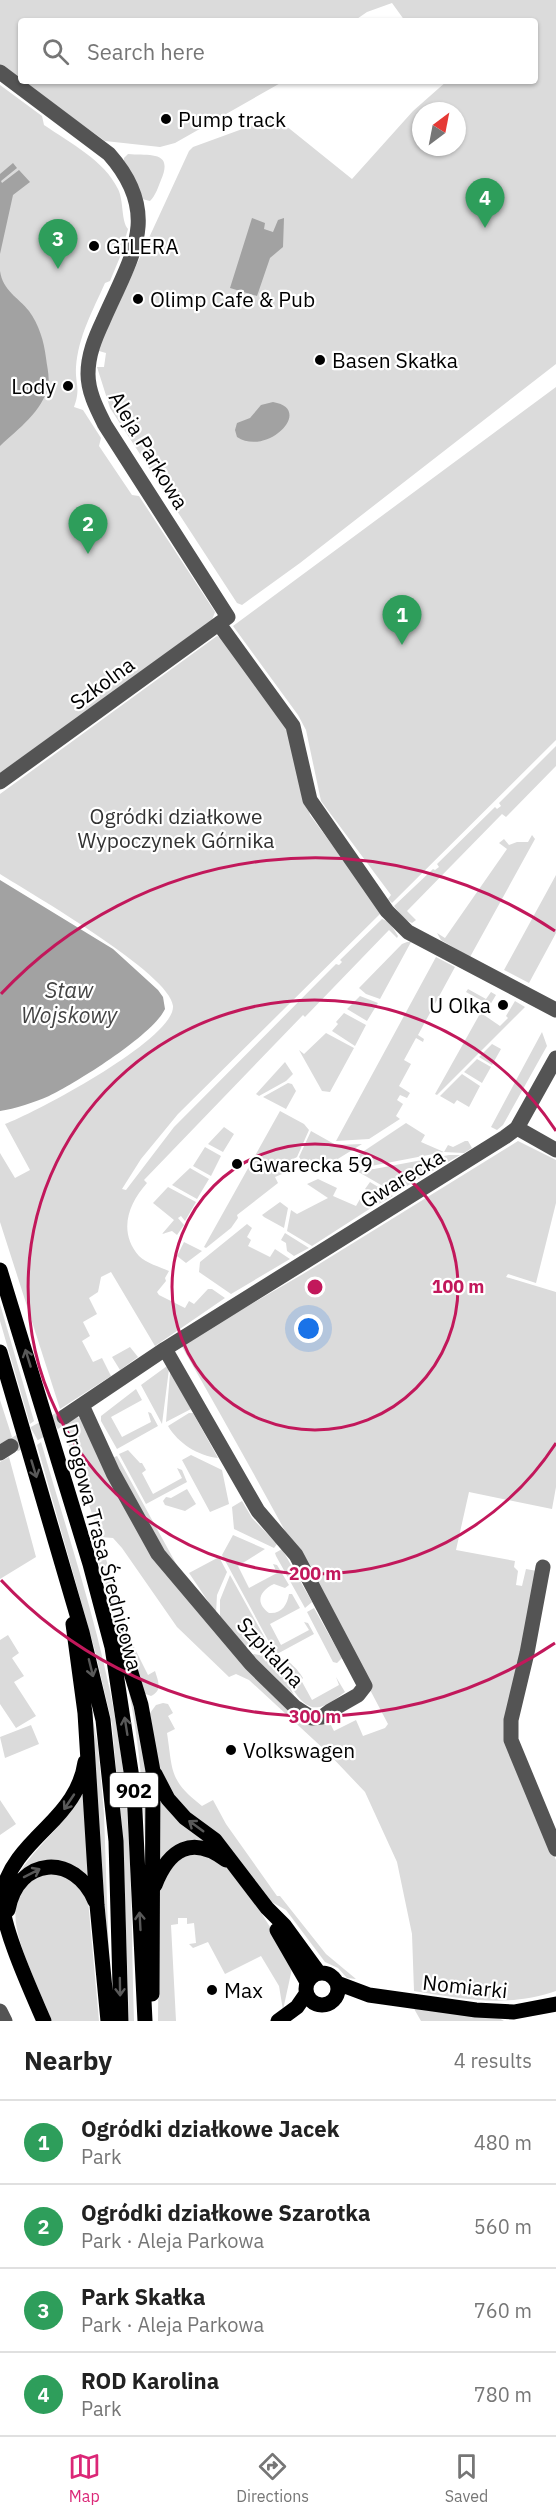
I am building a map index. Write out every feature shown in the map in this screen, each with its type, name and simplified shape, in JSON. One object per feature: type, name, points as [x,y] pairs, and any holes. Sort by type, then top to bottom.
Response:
[{"type":"main road","name":"Drogowa Trasa Średnicowa","points":[[0,1270],[90,1564],[112,1647],[129,1752],[147,2021]]},
{"type":"main road","name":"Drogowa Trasa Średnicowa","points":[[0,1352],[70,1591],[98,1696],[116,1840],[121,2021]]},
{"type":"main road","points":[[90,1564],[106,1594],[141,1705],[153,1771],[153,1983],[147,2021]]},
{"type":"main road","points":[[70,1591],[74,1649],[85,1713],[97,1905],[108,2021]]},
{"type":"main road","points":[[44,2021],[10,1939],[1,1909],[1,1897],[9,1874],[22,1854],[70,1801],[84,1768],[88,1748]]},
{"type":"main road","points":[[153,1771],[168,1799],[185,1818],[215,1840],[267,1908],[312,1989]]},
{"type":"main road","points":[[154,1888],[167,1862],[187,1848],[195,1846],[209,1850],[236,1867]]},
{"type":"main road","points":[[6,1922],[10,1898],[18,1883],[29,1873],[45,1868],[63,1869],[78,1877],[89,1887],[97,1905]]},
{"type":"main road","name":"Nomiarki","points":[[369,1995],[335,1999],[328,2004],[312,1989],[332,1976],[337,1983],[369,1995],[500,2013],[527,2011],[556,2004]]},
{"type":"main road","points":[[335,1999],[338,1993],[337,1983]]},
{"type":"main road","points":[[278,2021],[297,2007],[312,1989]]},
{"type":"main road","points":[[293,2021],[312,1989]]},
{"type":"street","name":"Aleja Parkowa","points":[[0,72],[109,154],[122,169],[135,192],[140,221],[138,233],[132,256],[92,348],[88,373],[90,390],[105,425],[223,620],[293,726],[310,800],[387,911],[408,932],[556,1010]]},
{"type":"street","name":"Szkolna","points":[[0,782],[223,620]]},
{"type":"street","name":"Gwarecka","points":[[165,1349],[482,1153],[517,1128],[556,1058]]},
{"type":"street","points":[[517,1128],[556,1150]]},
{"type":"street","points":[[63,1417],[165,1349]]},
{"type":"street","name":"Szpitalna","points":[[82,1405],[113,1473],[158,1554],[251,1664],[296,1707],[312,1718],[322,1717],[358,1695],[365,1686],[296,1555],[258,1511],[165,1349]]},
{"type":"street","points":[[543,1567],[527,1653],[511,1720],[511,1740],[556,1849]]},
{"type":"street","points":[[0,2011],[5,2021]]},
{"type":"green space","name":"Basen Skałka","points":[[0,0],[556,0],[556,364],[300,563],[242,605],[237,603],[110,408],[97,367],[104,367],[106,353],[99,351],[100,344],[189,151],[193,147],[275,117],[352,179],[412,112],[412,156],[466,156],[466,102],[423,102],[444,84],[538,84],[538,18],[403,18],[392,3],[367,12],[358,18],[18,18],[18,79],[0,66]]},
{"type":"green space","points":[[25,84],[279,84],[175,143],[160,147],[105,141]]},
{"type":"green space","points":[[0,85],[42,116],[44,125],[95,161],[104,169],[118,189],[124,221],[128,229],[110,281],[105,283],[83,334],[77,356],[77,390],[74,407],[83,410],[101,438],[99,446],[132,495],[139,496],[215,612],[212,620],[0,773]]},
{"type":"green space","points":[[128,154],[151,155],[162,159],[164,170],[150,201],[142,199],[124,163],[124,158]]},
{"type":"green space","points":[[556,387],[556,740],[392,903],[388,899],[391,895],[321,801],[306,730],[298,715],[233,626]]},
{"type":"green space","name":"Ogródki działkowe Wypoczynek Górnika","points":[[217,636],[223,639],[287,728],[310,815],[382,912],[178,1114],[141,1159],[122,1189],[126,1190],[174,1127],[336,964],[339,965],[342,962],[340,960],[382,919],[389,922],[398,936],[397,938],[389,930],[305,1017],[303,1015],[144,1180],[147,1183],[131,1209],[127,1228],[133,1247],[139,1256],[169,1271],[165,1278],[166,1281],[157,1292],[159,1295],[185,1308],[189,1301],[194,1304],[208,1289],[212,1289],[225,1298],[155,1346],[111,1272],[101,1277],[98,1292],[89,1298],[97,1314],[83,1322],[90,1336],[82,1341],[93,1362],[102,1358],[111,1376],[60,1409],[0,1222],[0,1153],[15,1178],[30,1170],[5,1124],[72,1091],[129,1055],[152,1037],[168,1020],[173,1006],[166,992],[125,955],[0,874],[0,794]]},
{"type":"green space","points":[[556,746],[556,766],[506,817],[502,814],[407,911],[416,920],[412,923],[404,919],[394,906],[433,869],[439,867],[437,864],[495,807],[497,809],[501,806],[499,803]]},
{"type":"green space","points":[[532,835],[535,839],[470,957],[441,940],[437,933],[445,938],[507,849],[499,843],[504,839],[509,845],[528,842]]},
{"type":"green space","points":[[556,875],[556,933],[529,983],[504,970]]},
{"type":"green space","points":[[411,942],[380,999],[366,994],[359,988],[402,944]]},
{"type":"green space","points":[[436,957],[455,967],[418,1035],[424,1039],[423,1042],[416,1038],[404,1060],[411,1064],[399,1086],[410,1093],[407,1098],[400,1095],[397,1100],[403,1104],[396,1116],[400,1119],[369,1139],[336,1141]]},
{"type":"green space","points":[[468,989],[486,999],[491,992],[496,995],[484,1015],[500,1026],[508,1018],[506,1016],[515,1001],[525,1007],[437,1095],[435,1094],[486,1003],[466,992]]},
{"type":"green space","points":[[360,996],[378,1003],[367,1021],[347,1009]]},
{"type":"green space","points":[[344,1013],[366,1025],[355,1046],[332,1031]]},
{"type":"green space","points":[[542,1032],[547,1046],[503,1125],[497,1130],[491,1127]]},
{"type":"green space","points":[[326,1033],[354,1048],[330,1092],[322,1091],[299,1050],[304,1054]]},
{"type":"green space","points":[[492,1044],[501,1049],[492,1065],[479,1057]]},
{"type":"green space","points":[[477,1059],[491,1067],[482,1083],[464,1072]]},
{"type":"green space","points":[[285,1062],[293,1074],[286,1081],[259,1096],[256,1094]]},
{"type":"green space","points":[[462,1074],[480,1086],[469,1107],[457,1100],[454,1104],[440,1096]]},
{"type":"green space","points":[[288,1083],[292,1084],[296,1091],[286,1109],[263,1097]]},
{"type":"green space","points":[[280,1111],[304,1124],[309,1130],[297,1157],[279,1167],[282,1174],[275,1177],[278,1183],[237,1215],[238,1218],[231,1228],[206,1248],[204,1247]]},
{"type":"green space","points":[[406,1123],[425,1135],[421,1142],[444,1152],[371,1166],[348,1166],[352,1159]]},
{"type":"green space","points":[[224,1127],[234,1134],[223,1152],[208,1144]]},
{"type":"green space","points":[[311,1131],[336,1145],[362,1144],[328,1165],[324,1159],[313,1165],[310,1159],[303,1163],[299,1157]]},
{"type":"green space","points":[[465,1141],[468,1141],[472,1148],[464,1153],[444,1152],[448,1145],[453,1147]]},
{"type":"green space","points":[[518,1141],[556,1160],[556,1203],[536,1283],[508,1274],[506,1277],[556,1292],[556,1487],[552,1509],[469,1492],[456,1550],[515,1561],[514,1567],[518,1571],[516,1585],[522,1586],[526,1569],[537,1571],[508,1743],[556,1860],[556,1991],[502,2001],[450,1997],[414,1991],[412,1934],[397,1862],[365,1792],[327,1752],[249,1680],[236,1674],[229,1677],[177,1627],[122,1548],[113,1538],[100,1537],[62,1426],[77,1417],[82,1419],[172,1577],[321,1723],[329,1721],[334,1731],[356,1720],[363,1736],[385,1728],[388,1724],[338,1628],[181,1345],[303,1274]]},
{"type":"green space","points":[[205,1147],[221,1156],[211,1176],[193,1166]]},
{"type":"green space","points":[[460,1155],[395,1193],[355,1170],[374,1169]]},
{"type":"green space","points":[[190,1168],[209,1179],[197,1199],[172,1185]]},
{"type":"green space","points":[[318,1179],[337,1188],[333,1196],[356,1206],[360,1199],[371,1208],[312,1246],[287,1231],[291,1210],[297,1214],[328,1198],[307,1184]]},
{"type":"green space","points":[[370,1182],[393,1196],[377,1205],[370,1200],[370,1193],[365,1189]]},
{"type":"green space","points":[[168,1187],[196,1202],[185,1221],[181,1216],[178,1218],[184,1225],[177,1235],[172,1231],[162,1234],[174,1220],[153,1203]]},
{"type":"green space","points":[[280,1202],[288,1208],[284,1228],[262,1215]]},
{"type":"green space","points":[[247,1224],[252,1228],[247,1237],[251,1240],[248,1246],[270,1257],[275,1249],[290,1259],[231,1294],[199,1272],[200,1262]]},
{"type":"green space","points":[[285,1233],[309,1248],[294,1256],[287,1251],[286,1243],[281,1240]]},
{"type":"green space","points":[[184,1242],[202,1251],[186,1263],[177,1256]]},
{"type":"green space","points":[[0,1304],[34,1421],[30,1424],[0,1321]]},
{"type":"green space","points":[[130,1347],[138,1357],[120,1370],[112,1357]]},
{"type":"green space","points":[[167,1366],[169,1369],[162,1424],[141,1385]]},
{"type":"green space","points":[[170,1373],[191,1409],[166,1422]]},
{"type":"green space","points":[[136,1389],[142,1400],[111,1417],[122,1437],[151,1422],[148,1412],[151,1413],[158,1426],[117,1449],[101,1421],[101,1416]]},
{"type":"green space","points":[[0,1400],[12,1437],[0,1444]]},
{"type":"green space","points":[[189,1413],[193,1413],[218,1458],[203,1455],[189,1448],[168,1426]]},
{"type":"green space","points":[[41,1442],[96,1632],[120,1747],[131,1884],[134,2021],[129,2021],[123,1844],[112,1724],[95,1651],[37,1445]]},
{"type":"green space","points":[[128,1450],[146,1470],[142,1473],[153,1494],[182,1478],[177,1468],[182,1470],[187,1482],[146,1504],[119,1454]]},
{"type":"green space","points":[[191,1455],[222,1470],[229,1504],[210,1512],[182,1460]]},
{"type":"green space","points":[[117,1456],[179,1569],[173,1572],[110,1459]]},
{"type":"green space","points":[[9,1457],[36,1557],[0,1579],[0,1462]]},
{"type":"green space","points":[[187,1489],[196,1504],[185,1511],[165,1505],[163,1501],[166,1497],[171,1498]]},
{"type":"green space","points":[[242,1501],[252,1518],[277,1544],[274,1548],[234,1529],[232,1507]]},
{"type":"green space","points":[[233,1535],[265,1549],[238,1566],[249,1588],[277,1573],[273,1564],[277,1565],[289,1585],[285,1588],[274,1584],[265,1590],[260,1601],[265,1609],[269,1613],[281,1610],[289,1594],[292,1594],[300,1608],[270,1624],[281,1645],[309,1630],[304,1622],[308,1623],[314,1634],[275,1653],[222,1555]]},
{"type":"green space","points":[[101,1543],[132,1643],[148,1675],[155,1671],[158,1688],[151,1696],[143,1693],[92,1544]]},
{"type":"green space","points":[[282,1549],[312,1602],[305,1608],[276,1556],[275,1553]]},
{"type":"green space","points":[[219,1557],[227,1572],[217,1595],[216,1613],[189,1573]]},
{"type":"green space","points":[[230,1575],[271,1649],[268,1653],[246,1648],[220,1617],[220,1600]]},
{"type":"green space","points":[[314,1608],[342,1658],[337,1663],[333,1662],[307,1612]]},
{"type":"green space","points":[[8,1635],[19,1653],[12,1658],[24,1676],[14,1682],[36,1716],[16,1728],[0,1704],[0,1640]]},
{"type":"green space","points":[[252,1655],[275,1658],[294,1695]]},
{"type":"green space","points":[[283,1659],[302,1676],[301,1680],[312,1700],[339,1685],[336,1677],[345,1692],[320,1707],[306,1704],[290,1684],[280,1663]]},
{"type":"green space","points":[[126,1679],[147,1771],[148,1927],[141,1771]]},
{"type":"green space","points":[[86,1683],[98,1746],[104,1814],[109,1957]]},
{"type":"green space","points":[[168,1704],[173,1713],[168,1716],[175,1729],[167,1733],[172,1766],[178,1782],[202,1806],[213,1800],[226,1824],[277,1896],[280,1896],[326,1954],[356,1979],[347,1978],[338,1968],[325,1962],[286,1910],[268,1900],[164,1784],[156,1755],[150,1713],[156,1705]]},
{"type":"green space","points":[[31,1725],[39,1744],[5,1758],[0,1737]]},
{"type":"green space","points":[[85,1787],[91,1882],[77,1870],[17,1876],[62,1822]]},
{"type":"green space","points":[[160,1797],[209,1842],[160,1863]]},
{"type":"green space","points":[[0,1800],[16,1824],[0,1835]]},
{"type":"green space","points":[[192,1851],[222,1862],[247,1890],[293,1964],[283,2010],[279,1986],[261,1956],[225,1974],[208,1942],[193,1948],[189,1944],[196,1943],[194,1923],[187,1924],[187,1918],[178,1918],[178,1924],[171,1925],[176,2021],[158,2021],[159,1893],[166,1873]]},
{"type":"green space","points":[[45,1874],[61,1875],[75,1882],[88,1900],[99,2021],[52,2021],[25,1956],[15,1915],[17,1902],[22,1891],[31,1882]]},
{"type":"green space","points":[[413,2007],[499,2018],[504,2021],[421,2021]]},
{"type":"water","points":[[13,163],[17,168],[1,181],[2,183],[19,170],[30,182],[13,195],[0,254],[0,174]]},
{"type":"water","points":[[252,218],[265,223],[264,229],[273,232],[278,220],[284,218],[283,247],[270,258],[257,296],[230,288]]},
{"type":"water","points":[[0,271],[4,284],[33,316],[44,345],[49,379],[41,404],[0,446]]},
{"type":"water","points":[[273,402],[285,406],[289,413],[288,421],[282,430],[273,437],[261,441],[249,442],[237,437],[235,430],[237,423],[250,418],[261,405]]},
{"type":"water","name":"Staw Wojskowy","points":[[0,880],[113,949],[158,990],[163,997],[165,1009],[146,1032],[77,1081],[44,1098],[0,1111]]},
{"type":"tunnel","points":[[14,1445],[64,1417]]},
{"type":"place","name":"Pump track","points":[[166,119]]},
{"type":"place","name":"ROD Karolina","points":[[485,228]]},
{"type":"place","name":"GILERA","points":[[94,246]]},
{"type":"place","name":"Park Skałka","points":[[58,269]]},
{"type":"place","name":"Olimp Cafe & Pub","points":[[138,299]]},
{"type":"place","name":"Basen Skałka","points":[[320,360]]},
{"type":"place","name":"Lody","points":[[68,386]]},
{"type":"place","name":"Ogródki działkowe Szarotka","points":[[88,554]]},
{"type":"place","name":"Ogródki działkowe Jacek","points":[[402,645]]},
{"type":"place","name":"U Olka","points":[[503,1005]]},
{"type":"place","name":"Gwarecka 59","points":[[237,1164]]},
{"type":"place","name":"Volkswagen","points":[[231,1750]]},
{"type":"place","name":"Max","points":[[212,1990]]}]
